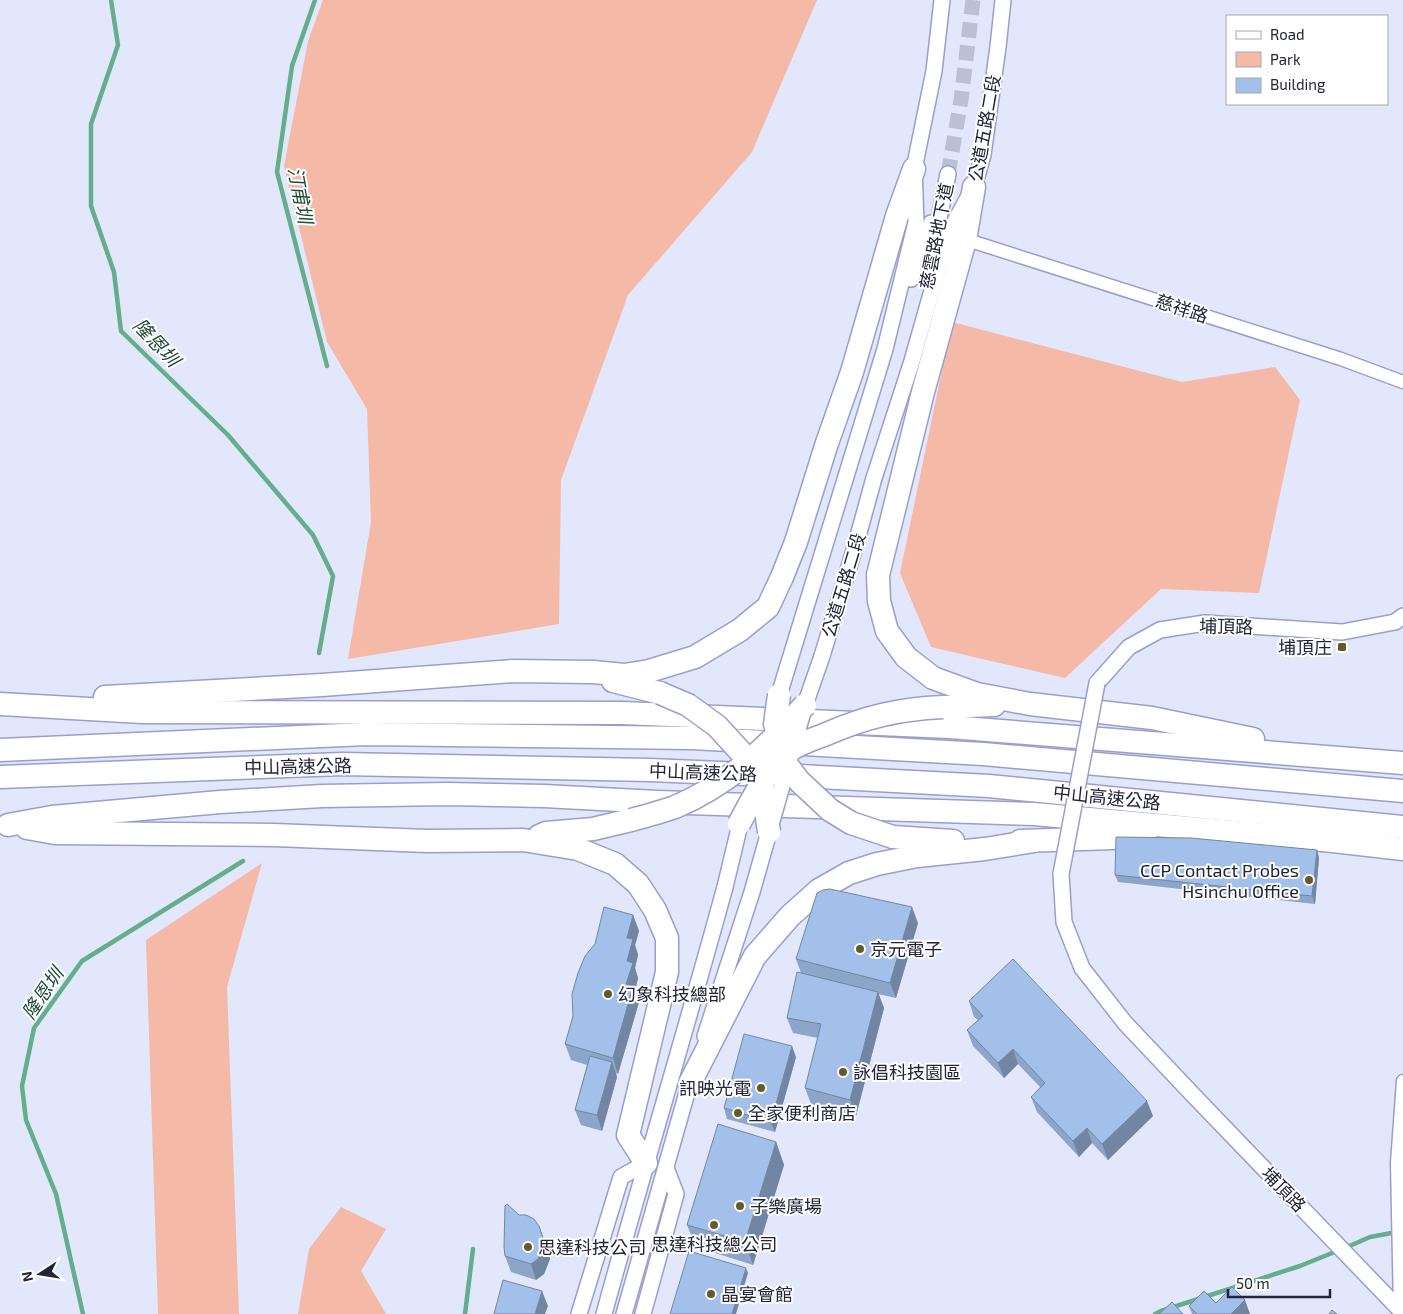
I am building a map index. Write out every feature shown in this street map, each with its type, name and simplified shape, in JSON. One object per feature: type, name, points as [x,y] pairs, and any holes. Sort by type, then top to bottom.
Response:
[{"type":"highway","points":[[0,704],[322,685],[513,670],[593,672],[624,675],[650,671],[695,658],[740,630],[768,607],[782,577],[796,542],[826,446],[852,372],[897,216],[914,170]]},
{"type":"highway","points":[[974,187],[878,575],[879,601],[887,631],[906,657],[933,678],[977,694],[1030,704],[1152,718],[1332,756]]},
{"type":"highway","points":[[513,670],[611,681],[660,693],[688,705],[717,726],[771,759],[799,781],[830,810],[851,823],[893,837],[935,841],[1034,841],[1170,836],[1334,841]]},
{"type":"highway","points":[[769,832],[771,759],[779,695]]},
{"type":"highway","points":[[0,704],[142,712],[633,713],[950,727],[1403,763]]},
{"type":"highway","points":[[523,840],[546,834],[593,829],[674,807],[705,793],[732,776],[855,721],[911,709],[1030,704]]},
{"type":"highway","points":[[739,824],[771,759],[805,706]]},
{"type":"highway","name":"中山高速公路","points":[[0,750],[366,734],[692,738],[983,754],[1403,791]]},
{"type":"highway","name":"中山高速公路","points":[[0,777],[342,764],[650,770],[857,778],[990,786],[1403,827]]},
{"type":"highway","points":[[4,825],[52,817],[220,802],[322,796],[447,794],[1034,814],[1403,849]]},
{"type":"highway","points":[[4,825],[55,833],[274,835],[427,841],[523,840],[578,849],[614,864],[638,884],[655,910],[667,938],[667,972],[628,1135],[656,1165]]},
{"type":"highway","points":[[690,1083],[755,956],[790,916],[818,890],[849,873],[877,864],[917,856],[985,849],[1034,841]]},
{"type":"street","name":"公道五路二段","points":[[779,695],[885,349],[916,222],[914,170],[934,71],[942,0]]},
{"type":"street","name":"公道五路二段","points":[[805,706],[855,547],[874,478],[912,361],[948,234],[974,187],[983,155],[1003,0]]},
{"type":"street","name":"慈雲路地下道","points":[[885,349],[948,174],[912,361]]},
{"type":"street","name":"慈祥路","points":[[962,239],[1341,359],[1403,382]]},
{"type":"street","name":"埔頂路","points":[[1402,1311],[1195,1097],[1126,1023],[1082,968],[1064,922],[1061,874],[1097,683],[1129,647],[1160,630],[1205,623],[1342,632],[1395,622],[1403,616]]},
{"type":"street","points":[[604,1314],[656,1165],[690,1083],[752,892],[769,832],[771,759]]},
{"type":"street","points":[[624,1314],[695,996],[725,887],[739,824]]},
{"type":"street","points":[[1402,1311],[1397,1163],[1403,1081]]},
{"type":"street","points":[[578,1314],[621,1177],[656,1165]]},
{"type":"street","points":[[643,1314],[676,1194],[656,1165]]},
{"type":"green space","points":[[323,0],[817,0],[752,152],[628,295],[561,480],[559,624],[348,659],[371,522],[367,409],[327,342],[284,166],[308,41]]},
{"type":"green space","points":[[952,322],[1182,382],[1275,367],[1300,400],[1259,593],[1161,589],[1065,678],[931,647],[900,573]]},
{"type":"green space","points":[[262,863],[227,987],[239,1314],[158,1314],[146,940]]},
{"type":"green space","points":[[341,1207],[386,1229],[361,1271],[386,1314],[298,1314],[309,1249]]},
{"type":"building","points":[[1116,837],[1191,838],[1317,850],[1312,896],[1115,875]]},
{"type":"building","name":"京元電子","points":[[830,889],[912,907],[890,983],[796,959],[817,893]]},
{"type":"building","name":"幻象科技總部","points":[[604,907],[633,915],[627,938],[633,939],[627,961],[633,963],[626,984],[633,986],[613,1058],[565,1044],[573,1016],[572,994],[585,956],[595,944]]},
{"type":"building","points":[[1013,959],[1147,1101],[1102,1144],[1087,1128],[1073,1141],[1031,1097],[1045,1083],[1013,1049],[998,1063],[967,1030],[983,1016],[969,1001]]},
{"type":"building","name":"詠倡科技園區","points":[[797,972],[878,992],[850,1100],[805,1088],[821,1024],[787,1018]]},
{"type":"building","name":"訊映光電","points":[[744,1034],[792,1046],[771,1122],[724,1108]]},
{"type":"building","points":[[590,1056],[612,1062],[597,1115],[575,1110]]},
{"type":"building","name":"子樂廣場","points":[[718,1124],[776,1142],[745,1242],[687,1225]]},
{"type":"building","name":"思達科技公司","points":[[507,1204],[519,1215],[526,1215],[534,1219],[539,1226],[545,1244],[538,1259],[531,1264],[505,1256],[505,1206]]},
{"type":"building","name":"晶宴會館","points":[[689,1251],[746,1268],[732,1314],[670,1314]]},
{"type":"building","points":[[503,1280],[542,1291],[535,1314],[494,1314]]},
{"type":"building","points":[[1232,1287],[1245,1300],[1231,1314],[1197,1314],[1189,1306],[1204,1291],[1216,1303]]},
{"type":"building","points":[[1172,1302],[1183,1314],[1159,1314]]},
{"type":"building","points":[[1332,1310],[1337,1314],[1329,1314]]},
{"type":"waterway","name":"隆恩圳","points":[[111,0],[118,45],[91,124],[91,206],[114,272],[121,331],[228,435],[313,535],[333,576],[319,653]]},
{"type":"waterway","name":"汀甫圳","points":[[315,0],[292,66],[277,172],[327,366]]},
{"type":"waterway","name":"隆恩圳","points":[[83,1314],[56,1194],[26,1120],[22,1086],[34,1028],[82,961],[243,861]]},
{"type":"waterway","points":[[1345,1248],[1370,1237],[1397,1232]]},
{"type":"waterway","name":"汀甫圳","points":[[465,1314],[473,1249]]},
{"type":"waterway","points":[[1155,1314],[1300,1266],[1337,1251]]},
{"type":"tunnel","points":[[948,174],[961,100],[973,0]]},
{"type":"place","name":"埔頂庄","points":[[1342,647]]},
{"type":"place","name":"CCP Contact Probes Hsinchu Office","points":[[1309,880]]},
{"type":"place","name":"京元電子","points":[[860,949]]},
{"type":"place","name":"幻象科技總部","points":[[608,994]]},
{"type":"place","name":"詠倡科技園區","points":[[843,1072]]},
{"type":"place","name":"訊映光電","points":[[761,1088]]},
{"type":"place","name":"全家便利商店","points":[[738,1113]]},
{"type":"place","name":"子樂廣場","points":[[740,1206]]},
{"type":"place","name":"思達科技總公司","points":[[714,1225]]},
{"type":"place","name":"思達科技公司","points":[[528,1247]]},
{"type":"place","name":"晶宴會館","points":[[711,1294]]}]
